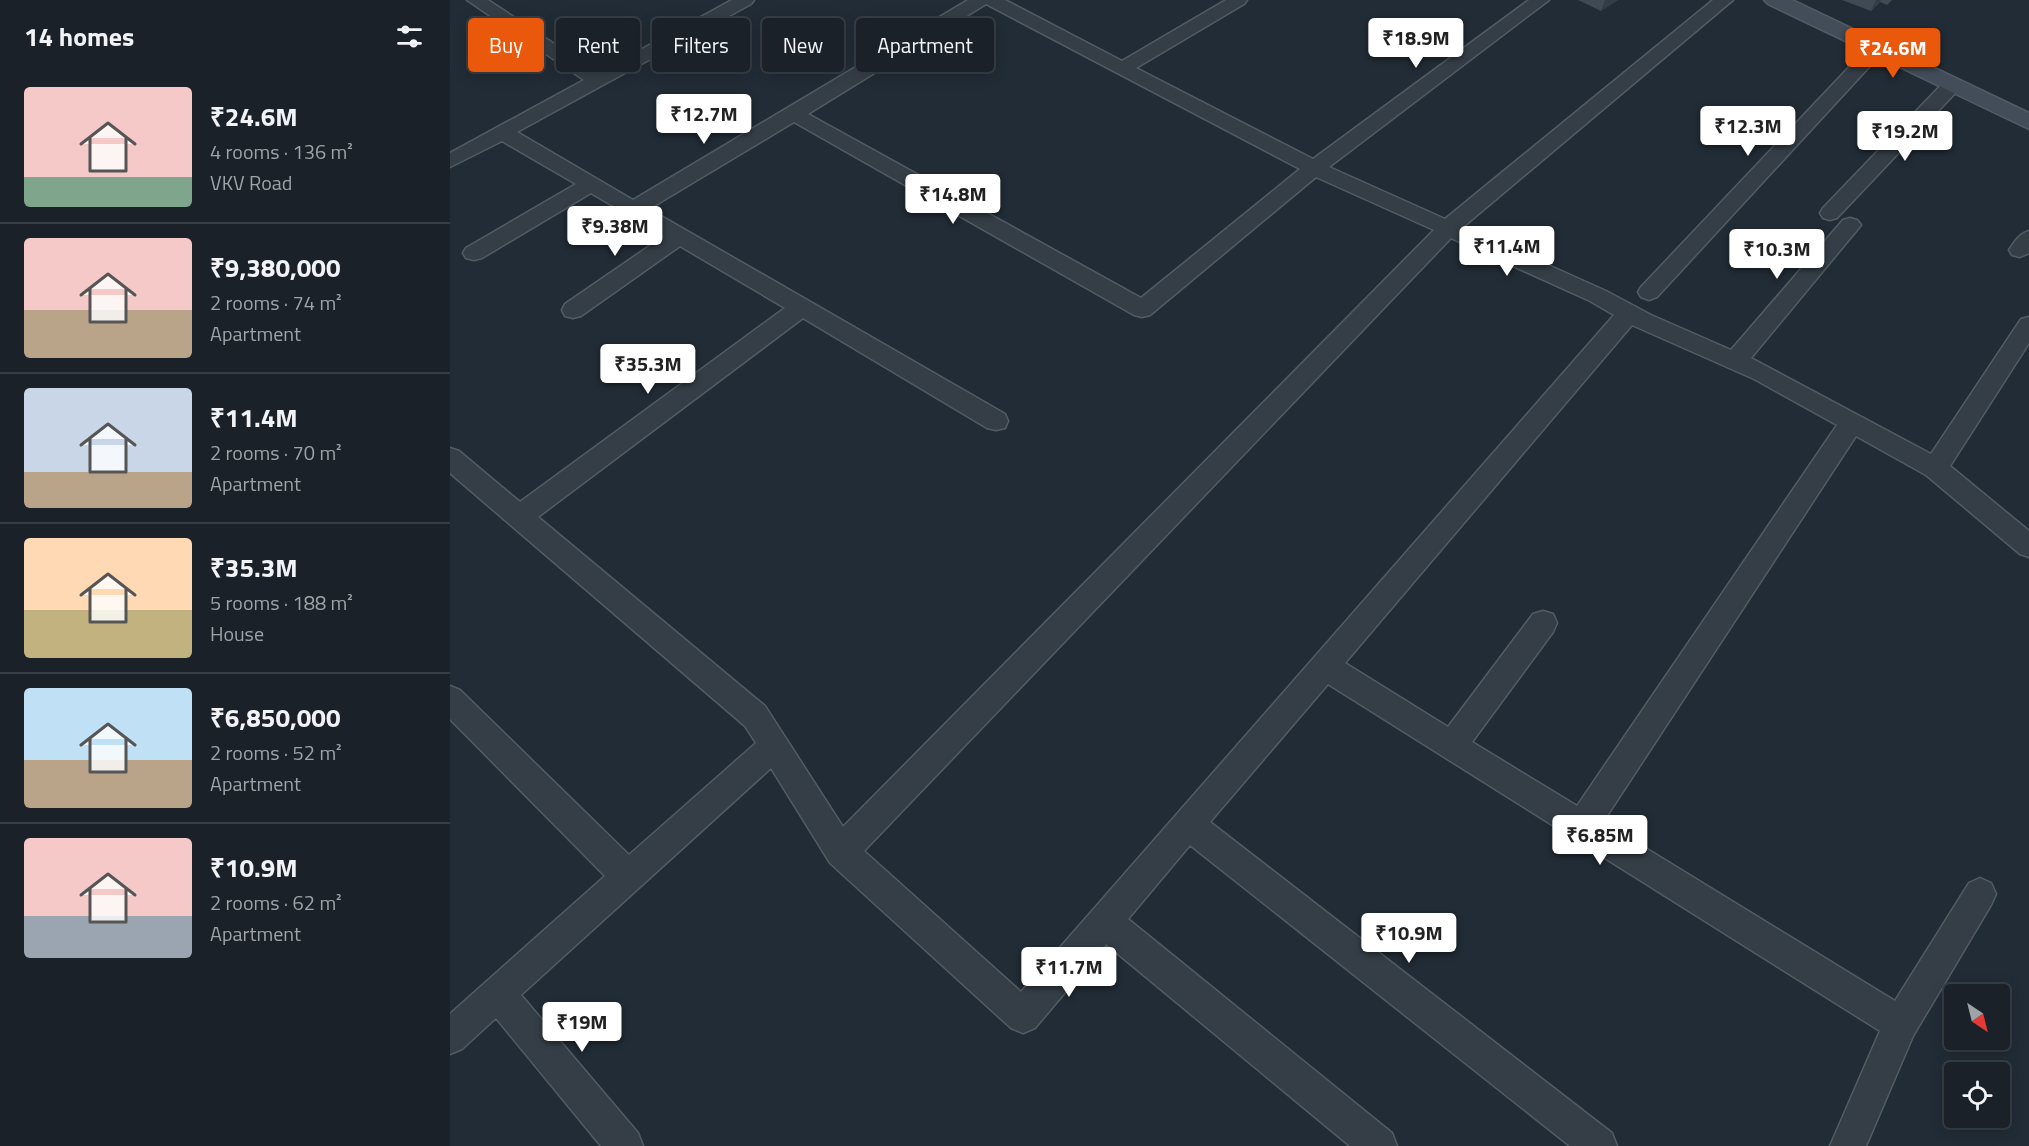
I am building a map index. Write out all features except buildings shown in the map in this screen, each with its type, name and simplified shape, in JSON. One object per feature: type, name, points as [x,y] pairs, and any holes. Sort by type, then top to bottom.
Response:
[{"type":"main road","points":[[1775,0],[2029,122]]},
{"type":"street","points":[[476,0],[598,81]]},
{"type":"street","points":[[450,161],[745,0]]},
{"type":"street","points":[[633,209],[980,0]]},
{"type":"street","points":[[992,0],[1314,168],[1762,373],[1935,468],[2029,546]]},
{"type":"street","points":[[1123,68],[1238,0]]},
{"type":"street","points":[[794,114],[1142,309],[1314,168],[1540,0]]},
{"type":"street","points":[[841,852],[1448,228],[1724,0]]},
{"type":"street","points":[[1649,292],[1876,49]]},
{"type":"street","points":[[1830,213],[1952,86]]},
{"type":"street","points":[[502,132],[996,421]]},
{"type":"street","points":[[474,253],[591,184]]},
{"type":"street","points":[[1735,361],[1850,225]]},
{"type":"street","points":[[573,310],[680,236]]},
{"type":"street","points":[[520,517],[802,307]]},
{"type":"street","points":[[450,458],[755,716],[841,852],[1023,1016],[1629,313]]},
{"type":"street","points":[[1935,468],[2029,325]]},
{"type":"street","points":[[1582,826],[1852,422]]},
{"type":"street","points":[[1452,745],[1543,623]]},
{"type":"street","points":[[1324,666],[1901,1024]]},
{"type":"street","points":[[450,699],[628,876]]},
{"type":"street","points":[[450,1036],[774,746]]},
{"type":"street","points":[[1188,824],[1599,1146]]},
{"type":"street","points":[[1848,1146],[1901,1024],[1980,894]]},
{"type":"street","points":[[1104,921],[1379,1146]]},
{"type":"street","points":[[498,994],[625,1146]]}]
